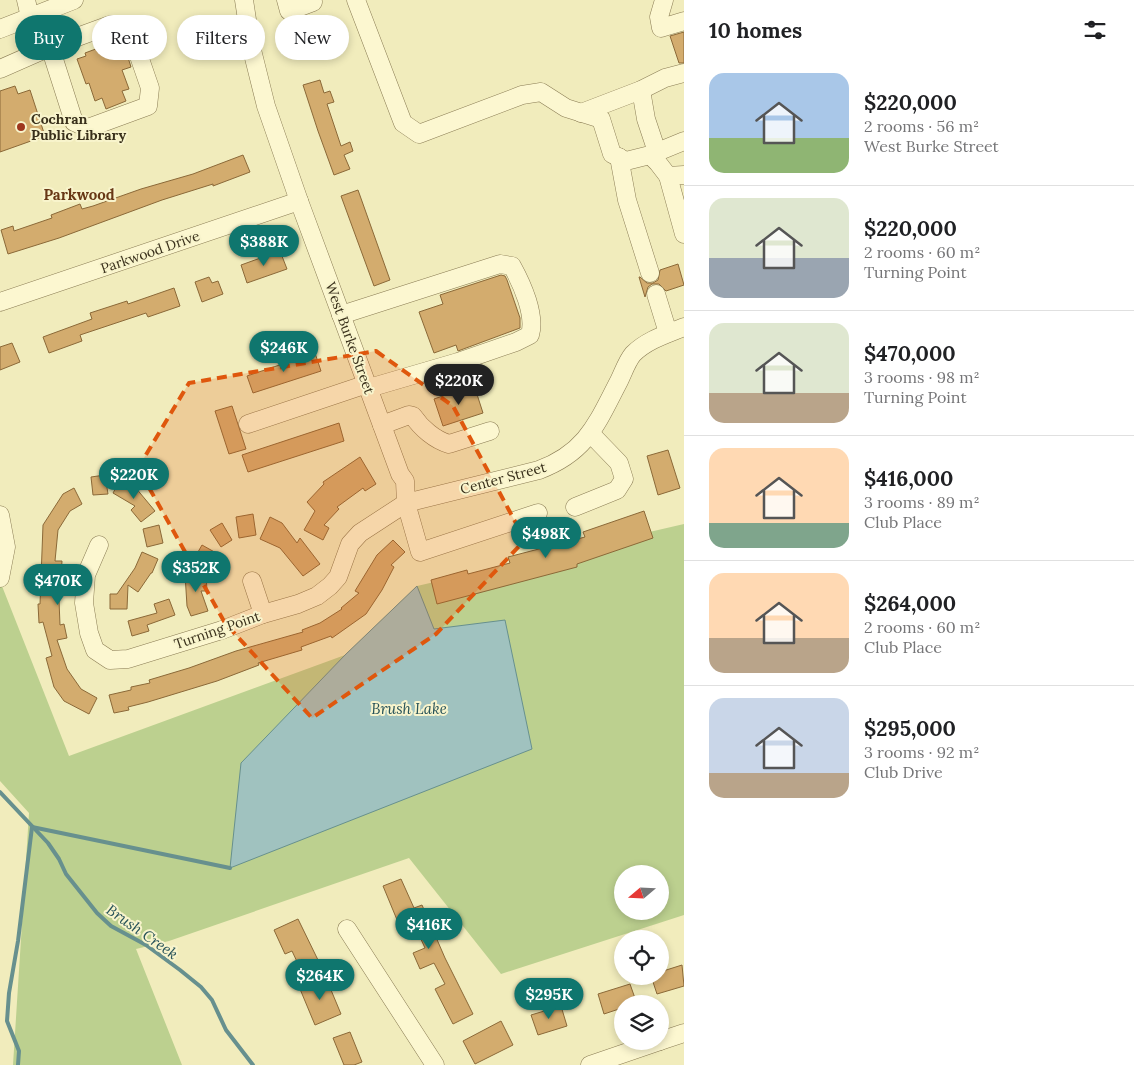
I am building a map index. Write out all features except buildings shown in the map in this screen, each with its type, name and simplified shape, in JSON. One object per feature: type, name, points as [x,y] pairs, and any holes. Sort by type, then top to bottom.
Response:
[{"type":"street","points":[[0,30],[30,10],[74,0]]},
{"type":"street","name":"West Burke Street","points":[[244,0],[251,46],[266,106],[400,474],[405,481],[406,503],[420,552],[538,514]]},
{"type":"street","points":[[286,0],[289,11],[312,2]]},
{"type":"street","points":[[356,0],[403,123],[419,134],[522,95],[541,92],[566,108],[601,119],[612,154],[626,161],[654,154],[684,141]]},
{"type":"street","points":[[664,0],[659,17],[661,28],[684,20]]},
{"type":"street","points":[[110,26],[130,30],[150,88],[148,106],[88,128],[74,122],[50,47],[110,26]]},
{"type":"street","points":[[0,69],[20,60]]},
{"type":"street","points":[[581,113],[641,90],[665,78],[684,73]]},
{"type":"street","points":[[641,90],[654,154],[658,163],[676,175],[684,234]]},
{"type":"street","points":[[619,157],[627,200],[650,273]]},
{"type":"street","name":"Parkwood Drive","points":[[0,302],[299,201]]},
{"type":"street","points":[[248,424],[368,386],[458,362],[516,342],[530,335],[532,318],[520,281],[512,266],[500,264],[342,315]]},
{"type":"street","points":[[656,294],[676,330]]},
{"type":"street","name":"Center Street","points":[[406,503],[540,470],[566,458],[591,434],[633,354],[656,338],[676,330]]},
{"type":"street","points":[[382,425],[409,415],[414,416],[417,422],[436,438],[449,444],[490,431]]},
{"type":"street","points":[[575,507],[617,490],[624,479],[619,463],[591,434]]},
{"type":"street","name":"Turning Point","points":[[99,545],[86,575],[84,603],[89,633],[95,650],[110,660],[128,659],[222,630],[317,596],[338,577],[350,544],[360,533],[406,503]]},
{"type":"street","points":[[0,515],[6,547],[0,578]]},
{"type":"street","points":[[252,581],[263,614]]},
{"type":"street","points":[[347,929],[435,1065]]},
{"type":"street","points":[[669,1038],[684,1033]]},
{"type":"street","points":[[590,1065],[634,1050]]},
{"type":"highlighted area","points":[[376,351],[453,406],[525,540],[436,634],[312,718],[225,623],[138,468],[189,383]]},
{"type":"green space","points":[[684,524],[684,915],[669,920],[669,865],[614,865],[614,920],[668,920],[637,930],[614,930],[614,938],[501,974],[409,858],[169,941],[136,949],[182,1065],[13,1065],[29,813],[0,781],[0,581],[69,756],[345,655],[417,586]]},
{"type":"water","name":"Brush Lake","points":[[417,586],[434,629],[505,620],[532,749],[230,868],[241,763],[345,655]]},
{"type":"waterway","name":"Brush Creek","points":[[0,792],[48,843],[66,874],[97,913],[111,926],[146,945],[201,987],[212,1000],[226,1030],[253,1065]]},
{"type":"waterway","points":[[32,827],[230,868]]},
{"type":"waterway","points":[[18,1065],[19,1051],[7,1021],[9,993],[18,941],[32,827]]},
{"type":"place","name":"Cochran Public Library","points":[[21,127]]},
{"type":"district","name":"Parkwood","points":[[79,195]]}]
